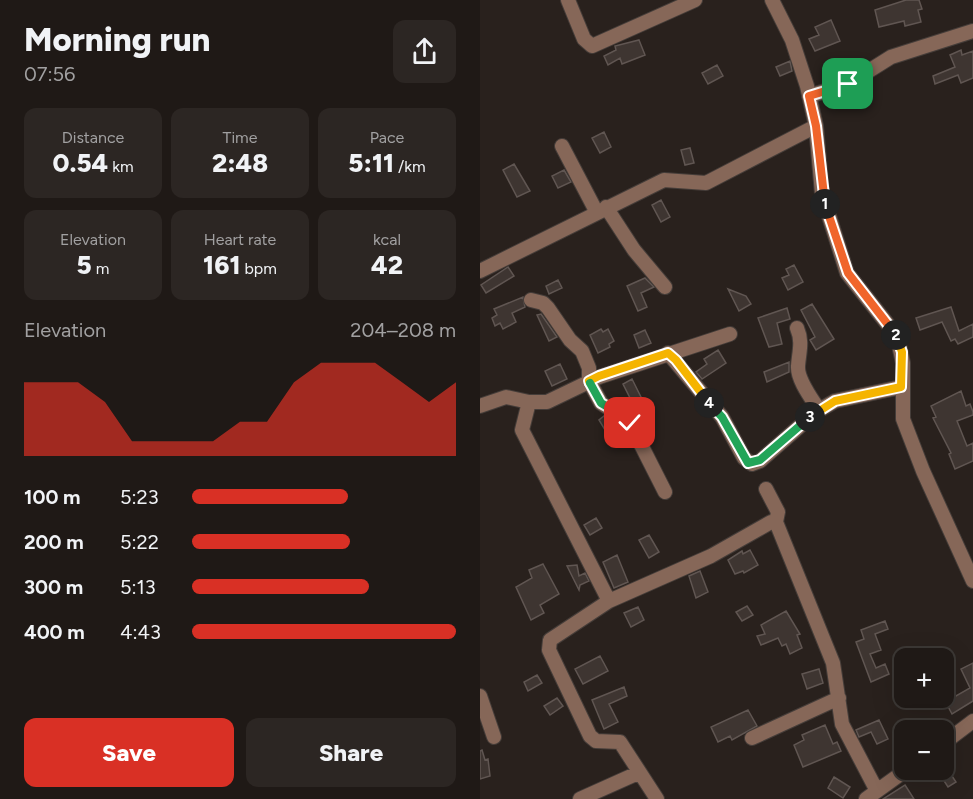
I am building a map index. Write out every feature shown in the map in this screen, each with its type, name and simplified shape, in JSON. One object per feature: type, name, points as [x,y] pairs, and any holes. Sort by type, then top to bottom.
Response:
[{"type":"street","points":[[568,0],[584,39],[592,46],[695,0]]},
{"type":"street","points":[[772,0],[792,40],[809,96],[816,126],[822,194],[848,273],[897,336],[903,363],[901,387],[903,418],[923,471],[973,581]]},
{"type":"street","points":[[809,96],[848,84],[891,57],[973,31]]},
{"type":"street","points":[[480,271],[601,209],[664,180],[706,183],[816,126]]},
{"type":"street","points":[[562,146],[601,209],[665,288]]},
{"type":"street","points":[[531,300],[543,303],[570,340],[582,351],[589,368],[589,381],[601,403],[625,417],[630,423],[665,492]]},
{"type":"street","points":[[797,328],[801,351],[798,367],[800,375],[819,410]]},
{"type":"street","points":[[480,406],[506,397],[529,402],[547,402],[589,381],[730,334]]},
{"type":"street","points":[[668,353],[722,417],[748,463],[760,460],[819,410],[835,401],[901,387]]},
{"type":"street","points":[[529,402],[522,430],[609,601]]},
{"type":"street","points":[[766,489],[778,512],[776,522],[829,652],[842,724],[872,795],[894,779]]},
{"type":"street","points":[[657,799],[638,773],[621,742],[596,741],[590,736],[549,650],[550,640],[609,601],[711,556],[771,522],[776,522]]},
{"type":"street","points":[[480,696],[494,737]]},
{"type":"street","points":[[752,738],[839,698]]},
{"type":"street","points":[[954,735],[973,721]]},
{"type":"street","points":[[580,799],[638,773]]},
{"type":"building","points":[[906,0],[919,0],[922,9],[918,10],[921,22],[905,26],[904,21],[879,27],[875,10]]},
{"type":"building","points":[[831,20],[840,41],[815,51],[809,39],[819,35],[815,27]]},
{"type":"building","points":[[639,40],[645,55],[622,64],[620,58],[608,65],[604,56],[616,50],[615,46]]},
{"type":"building","points":[[961,50],[962,55],[973,51],[973,78],[961,83],[958,75],[935,84],[933,76],[955,67],[950,55]]},
{"type":"building","points":[[790,61],[792,71],[780,76],[776,67]]},
{"type":"building","points":[[717,65],[723,76],[708,84],[702,73]]},
{"type":"building","points":[[604,132],[611,147],[600,153],[592,138]]},
{"type":"building","points":[[690,148],[694,163],[685,165],[681,150]]},
{"type":"building","points":[[514,164],[530,191],[517,197],[503,170]]},
{"type":"building","points":[[564,170],[571,182],[558,188],[552,176]]},
{"type":"building","points":[[661,200],[670,217],[661,222],[652,205]]},
{"type":"building","points":[[794,265],[803,282],[788,290],[782,278],[789,275],[786,269]]},
{"type":"building","points":[[508,267],[514,276],[486,293],[481,285]]},
{"type":"building","points":[[645,278],[654,287],[641,293],[647,307],[638,311],[627,286]]},
{"type":"building","points":[[558,280],[562,288],[549,294],[546,286]]},
{"type":"building","points":[[728,289],[746,296],[751,304],[739,311]]},
{"type":"building","points":[[523,297],[525,307],[512,313],[516,322],[503,329],[500,323],[495,326],[492,318],[497,315],[494,309]]},
{"type":"building","points":[[812,304],[834,339],[816,350],[810,340],[815,337],[801,310]]},
{"type":"building","points":[[951,307],[959,331],[973,324],[973,337],[958,344],[955,339],[951,341],[942,322],[920,330],[916,318]]},
{"type":"building","points":[[787,308],[790,319],[777,323],[782,344],[769,347],[758,318]]},
{"type":"building","points":[[541,314],[557,337],[549,341],[537,315]]},
{"type":"building","points":[[601,329],[603,332],[608,329],[614,341],[609,344],[610,347],[598,353],[590,335]]},
{"type":"building","points":[[645,330],[651,343],[639,348],[634,335]]},
{"type":"building","points":[[718,350],[726,363],[702,379],[696,372],[707,364],[704,359]]},
{"type":"building","points":[[789,362],[789,372],[767,382],[764,372]]},
{"type":"building","points":[[560,364],[567,379],[552,386],[545,371]]},
{"type":"building","points":[[632,379],[644,403],[646,402],[652,410],[639,420],[627,405],[632,402],[623,384]]},
{"type":"building","points":[[961,391],[966,406],[970,404],[973,415],[957,421],[967,446],[973,443],[973,461],[955,469],[949,454],[951,453],[933,418],[936,417],[931,406]]},
{"type":"building","points":[[604,416],[624,432],[611,440],[599,420]]},
{"type":"building","points":[[596,518],[602,528],[590,535],[584,525]]},
{"type":"building","points":[[649,535],[659,552],[649,558],[639,540]]},
{"type":"building","points":[[750,550],[758,565],[744,573],[743,571],[735,574],[728,560],[742,551],[743,554]]},
{"type":"building","points":[[617,555],[628,582],[614,588],[603,562]]},
{"type":"building","points":[[543,564],[559,594],[540,605],[544,613],[531,620],[516,587],[532,578],[529,570]]},
{"type":"building","points":[[577,565],[579,576],[585,573],[589,581],[580,585],[579,590],[567,566]]},
{"type":"building","points":[[700,571],[708,592],[696,598],[689,576]]},
{"type":"building","points":[[747,606],[753,615],[742,621],[736,612]]},
{"type":"building","points":[[638,607],[644,620],[631,627],[624,613]]},
{"type":"building","points":[[786,611],[800,634],[797,635],[802,648],[790,654],[786,644],[782,646],[778,638],[761,645],[757,636],[765,634],[761,625]]},
{"type":"building","points":[[885,621],[888,629],[875,634],[881,650],[870,654],[876,668],[885,664],[889,674],[871,682],[856,642],[864,639],[861,630]]},
{"type":"building","points":[[600,656],[608,671],[583,684],[575,669]]},
{"type":"building","points":[[973,663],[973,701],[952,714],[949,708],[954,708],[954,692],[956,696],[970,688],[961,669]]},
{"type":"building","points":[[819,669],[823,683],[807,689],[802,674]]},
{"type":"building","points":[[537,675],[542,683],[528,691],[524,682]]},
{"type":"building","points":[[624,687],[627,696],[609,704],[618,722],[604,729],[592,700]]},
{"type":"building","points":[[557,698],[563,706],[550,715],[544,706]]},
{"type":"building","points":[[748,710],[757,726],[732,740],[730,736],[718,742],[711,727]]},
{"type":"building","points":[[879,720],[888,739],[877,744],[871,732],[859,737],[856,730]]},
{"type":"building","points":[[825,725],[833,744],[837,742],[841,751],[803,767],[794,745],[804,740],[802,735]]},
{"type":"building","points":[[482,750],[485,760],[488,759],[490,776],[480,779],[480,751]]},
{"type":"building","points":[[834,777],[850,787],[843,798],[828,788]]},
{"type":"building","points":[[954,779],[956,782],[948,787],[943,780]]},
{"type":"building","points":[[905,785],[914,799],[883,799]]},
{"type":"route","points":[[630,423],[625,417],[601,403],[589,381],[668,353],[722,417],[744,458],[752,464],[760,460],[816,412],[835,401],[901,387],[903,363],[897,336],[848,273],[822,194],[816,126],[809,96],[848,84]]}]
